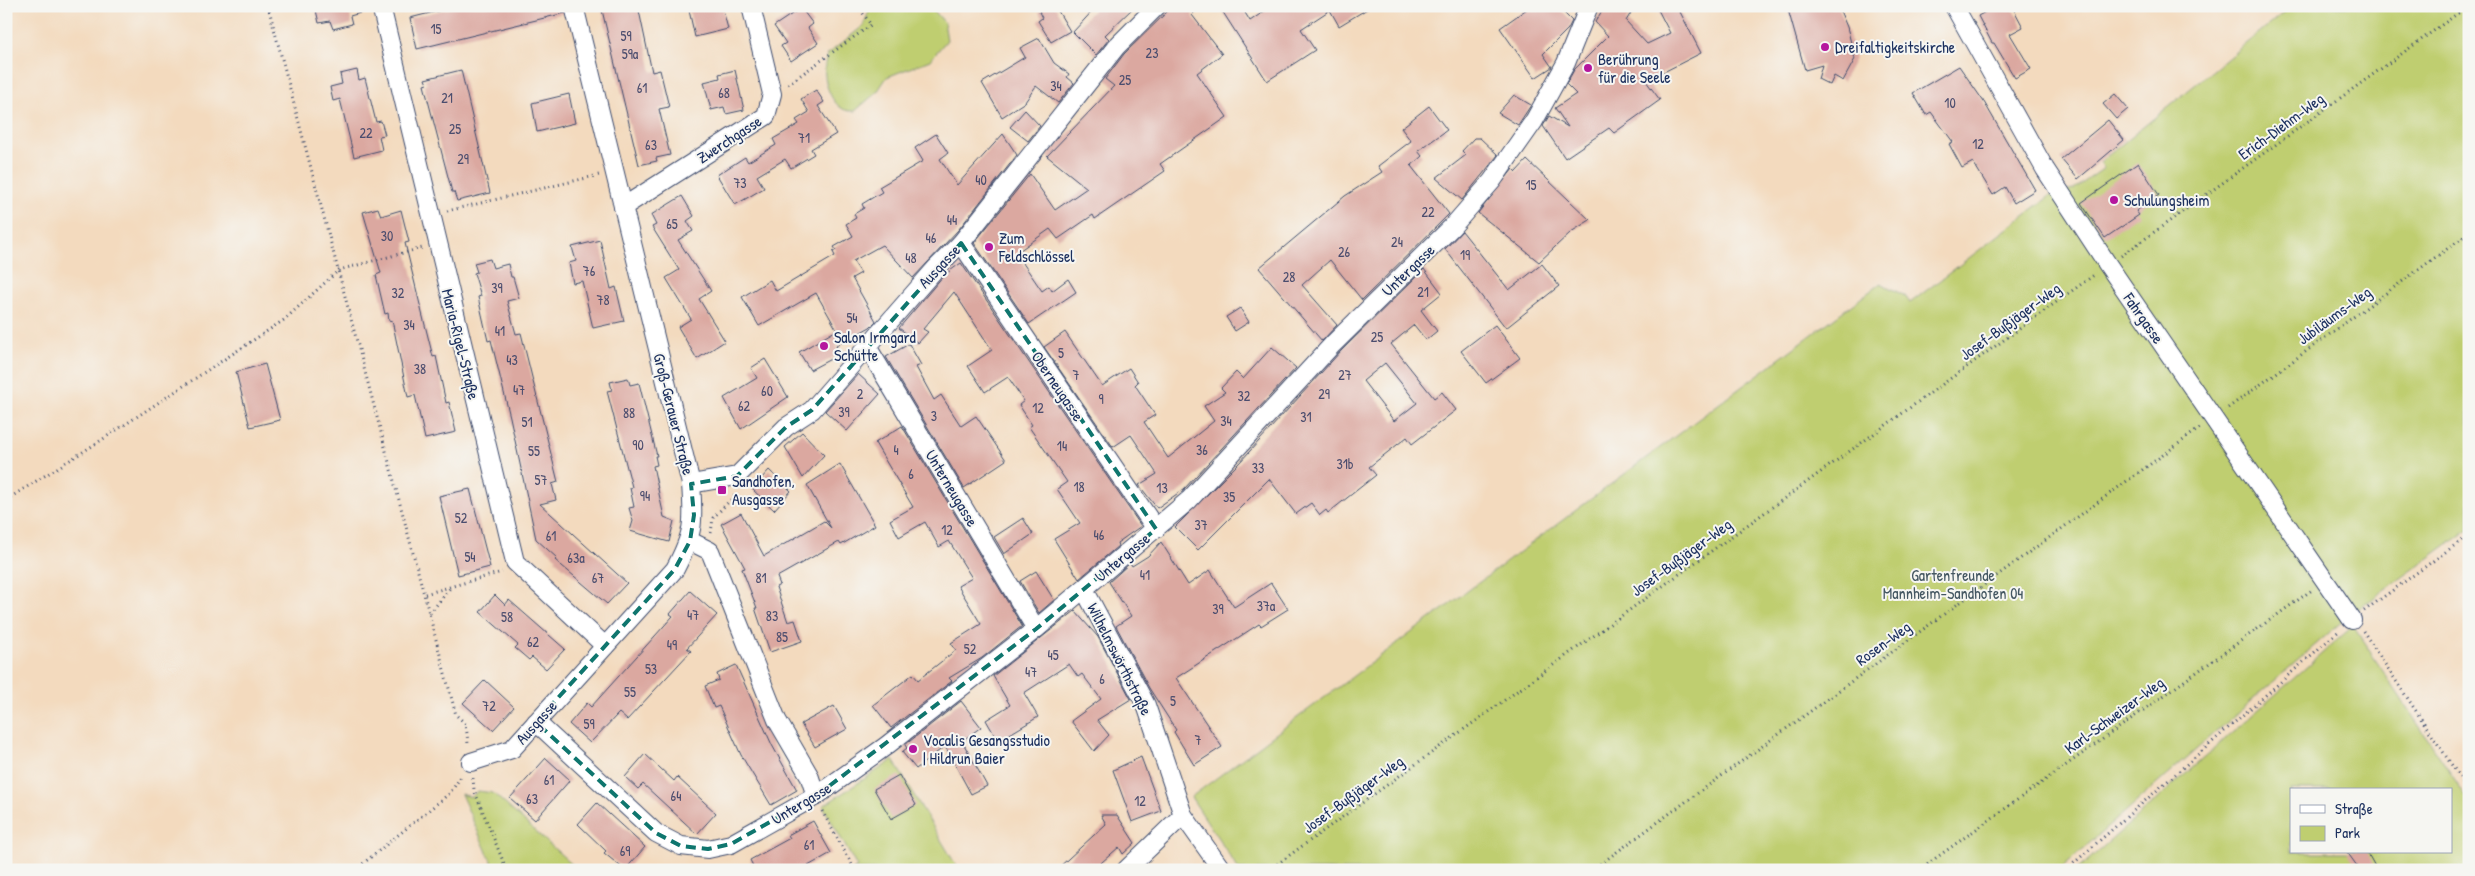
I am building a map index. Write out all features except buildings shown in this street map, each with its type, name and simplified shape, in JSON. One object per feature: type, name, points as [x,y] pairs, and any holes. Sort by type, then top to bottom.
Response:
[{"type":"street","name":"Maria-Rigel-Straße","points":[[381,6],[515,562]]},
{"type":"street","name":"Groß-Gerauer Straße","points":[[574,6],[691,484],[694,515],[690,541]]},
{"type":"street","points":[[751,6],[772,94]]},
{"type":"street","name":"Ausgasse","points":[[737,476],[786,427],[812,410],[868,348],[937,267],[961,243],[1116,47],[1157,6]]},
{"type":"street","name":"Untergasse","points":[[536,722],[656,833],[681,846],[708,849],[731,844],[816,796],[886,746],[1036,628],[1189,500],[1333,344],[1452,227],[1492,181],[1534,121],[1566,63],[1589,6]]},
{"type":"street","name":"Fahrgasse","points":[[1954,6],[2045,169],[2323,581],[2352,620]]},
{"type":"street","name":"Zwerchgasse","points":[[623,207],[766,116],[772,94]]},
{"type":"street","name":"Oberneugasse","points":[[961,243],[1156,529]]},
{"type":"street","name":"Unterneugasse","points":[[868,348],[1036,628]]},
{"type":"street","points":[[691,484],[737,476]]},
{"type":"street","points":[[690,541],[710,551],[777,720],[809,775],[816,796]]},
{"type":"street","name":"Ausgasse","points":[[471,762],[512,749],[675,569],[690,541]]},
{"type":"street","points":[[515,562],[605,646]]},
{"type":"street","name":"Wilhelmswörthstraße","points":[[1084,589],[1146,705],[1183,815],[1222,870]]},
{"type":"street","points":[[1126,870],[1183,815]]},
{"type":"path","points":[[268,6],[456,715],[466,724],[474,790],[505,866],[510,870]]},
{"type":"path","points":[[772,94],[825,60],[870,25],[858,6]]},
{"type":"path","name":"Erich-Diehm-Weg","points":[[2108,265],[2468,6]]},
{"type":"path","points":[[430,215],[614,172]]},
{"type":"path","name":"Jubiläums-Weg","points":[[2214,418],[2469,233]]},
{"type":"path","points":[[6,500],[97,444],[284,320],[339,270],[437,244]]},
{"type":"path","name":"Josef-Bußjäger-Weg","points":[[1269,870],[2108,265]]},
{"type":"path","name":"Rosen-Weg","points":[[1592,870],[2214,418]]},
{"type":"path","points":[[710,551],[713,518],[736,493],[737,476]]},
{"type":"path","points":[[2066,870],[2352,620],[2469,535]]},
{"type":"path","points":[[425,594],[501,573],[515,562]]},
{"type":"path","name":"Karl-Schweizer-Weg","points":[[1919,870],[2323,581]]},
{"type":"path","points":[[430,613],[451,587]]},
{"type":"path","points":[[2352,620],[2360,627],[2469,791]]},
{"type":"path","points":[[355,870],[450,793],[471,762]]},
{"type":"path","points":[[816,796],[820,808],[855,870]]},
{"type":"highlighted area","points":[[961,243],[1156,529],[1036,629],[816,796],[731,844],[708,849],[681,846],[656,833],[536,722],[675,569],[690,541],[694,515],[691,484],[737,476],[786,427],[812,410]]},
{"type":"green space","points":[[871,6],[930,6],[944,22],[947,40],[930,60],[887,77],[877,92],[855,111],[846,110],[837,105],[829,92],[825,76],[826,61],[828,54],[863,26]]},
{"type":"green space","name":"Gartenfreunde Mannheim-Sandhofen 04","points":[[2292,6],[2469,6],[2469,529],[2346,618],[2059,870],[1239,870],[1191,797],[1881,283],[1905,296],[1910,303],[2050,196],[2073,190],[2104,168],[2100,162]]},
{"type":"green space","points":[[2353,626],[2469,801],[2469,870],[2077,870]]},
{"type":"green space","points":[[893,760],[959,870],[853,870],[857,867],[823,806]]},
{"type":"green space","points":[[478,791],[493,793],[578,870],[495,870],[461,794],[471,797]]},
{"type":"place","name":"Dreifaltigkeitskirche","points":[[1825,47]]},
{"type":"place","name":"Berührung für die Seele","points":[[1588,68]]},
{"type":"place","name":"Schulungsheim","points":[[2114,200]]},
{"type":"place","name":"Zum Feldschlössel","points":[[989,247]]},
{"type":"place","name":"Salon Irmgard Schütte","points":[[824,346]]},
{"type":"place","name":"Sandhofen, Ausgasse","points":[[722,490]]},
{"type":"place","name":"Vocalis Gesangsstudio | Hildrun Baier","points":[[913,749]]}]
